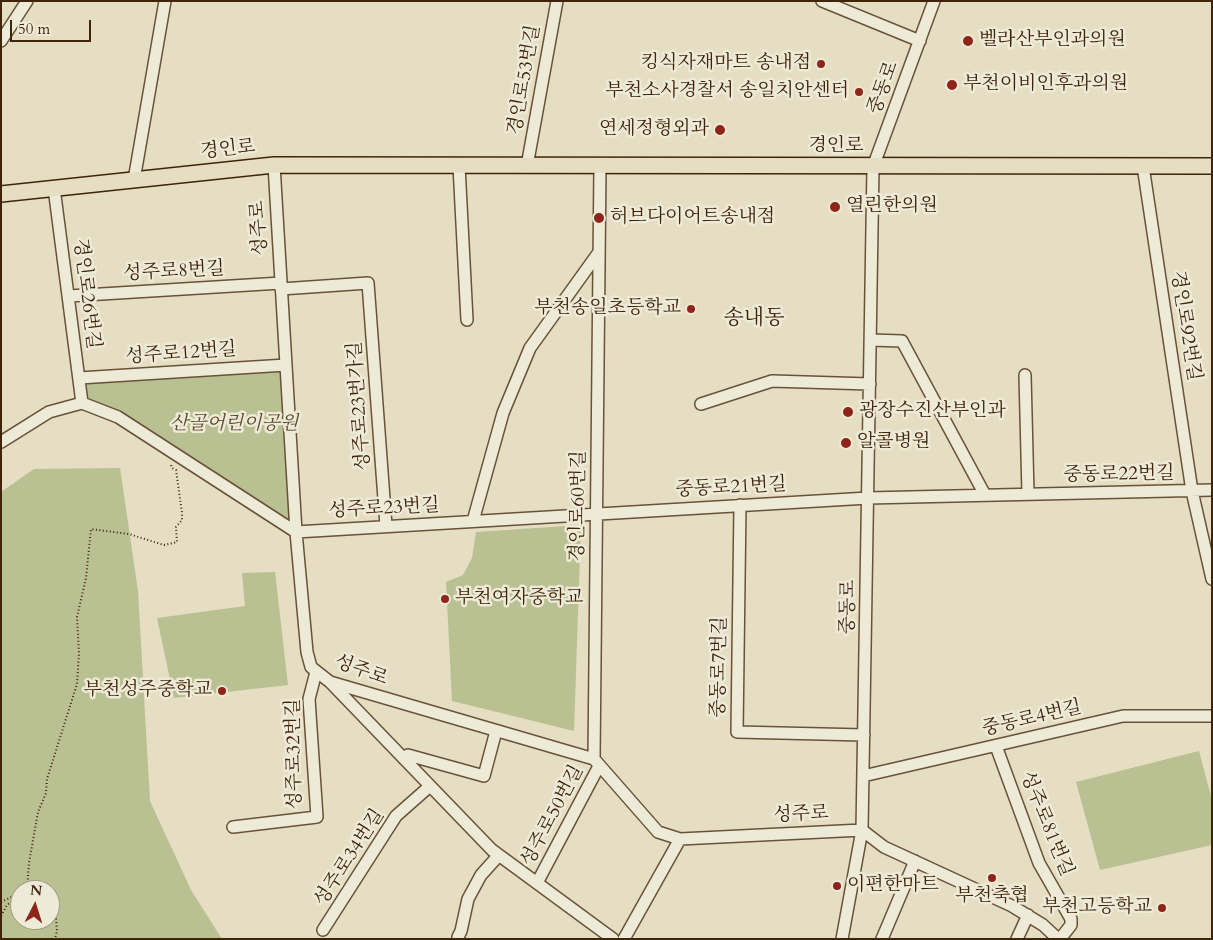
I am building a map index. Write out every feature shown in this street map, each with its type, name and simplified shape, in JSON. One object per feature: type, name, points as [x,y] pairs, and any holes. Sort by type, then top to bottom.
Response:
[{"type":"main road","name":"경인로","points":[[1,194],[274,165],[1212,166]]},
{"type":"street","points":[[1,41],[27,1]]},
{"type":"street","points":[[134,180],[166,1]]},
{"type":"street","name":"경인로53번길","points":[[527,166],[557,1]]},
{"type":"street","points":[[822,1],[920,41]]},
{"type":"street","name":"중동로","points":[[845,938],[862,830],[873,167],[920,41],[932,1]]},
{"type":"street","name":"중동로","points":[[929,15],[939,1]]},
{"type":"street","name":"성주로","points":[[274,165],[296,532],[307,652],[311,667],[330,682],[596,763],[658,832],[680,839],[862,830]]},
{"type":"street","points":[[460,166],[467,320]]},
{"type":"street","name":"경인로60번길","points":[[596,763],[596,514],[600,166]]},
{"type":"street","name":"경인로92번길","points":[[1143,166],[1192,490],[1212,579]]},
{"type":"street","name":"경인로26번길","points":[[54,188],[82,403]]},
{"type":"street","points":[[473,521],[503,413],[530,348],[599,252]]},
{"type":"street","name":"성주로23번가길","points":[[281,286],[368,283],[386,526]]},
{"type":"street","name":"성주로8번길","points":[[69,296],[281,286]]},
{"type":"street","points":[[871,340],[902,341],[986,495]]},
{"type":"street","name":"성주로12번길","points":[[79,378],[286,365]]},
{"type":"street","points":[[1025,375],[1028,494]]},
{"type":"street","points":[[701,404],[772,381],[870,384]]},
{"type":"street","points":[[1,442],[48,412],[82,403],[118,417],[296,532]]},
{"type":"street","name":"중동로22번길","points":[[868,498],[1212,490]]},
{"type":"street","name":"중동로21번길","points":[[596,514],[868,498]]},
{"type":"street","name":"중동로7번길","points":[[740,505],[737,732],[864,735]]},
{"type":"street","name":"성주로23번길","points":[[296,532],[596,514]]},
{"type":"street","name":"성주로32번길","points":[[233,827],[317,817],[309,699],[316,672]]},
{"type":"street","points":[[330,682],[499,855],[613,939]]},
{"type":"street","name":"중동로4번길","points":[[863,776],[1123,716],[1212,716]]},
{"type":"street","points":[[403,758],[408,755],[484,776],[496,731]]},
{"type":"street","name":"성주로81번길","points":[[996,746],[1039,863],[1071,919],[1071,925],[1059,939]]},
{"type":"street","name":"성주로50번길","points":[[537,883],[596,763]]},
{"type":"street","name":"성주로34번길","points":[[323,930],[396,816],[430,786]]},
{"type":"street","points":[[862,830],[884,846],[1012,906],[1059,939]]},
{"type":"street","points":[[624,939],[680,839]]},
{"type":"street","points":[[458,936],[461,931],[468,899],[481,875],[499,855]]},
{"type":"street","points":[[882,939],[915,861]]},
{"type":"street","points":[[1017,939],[1028,916]]},
{"type":"path","points":[[28,880],[38,812],[46,794],[47,779],[77,684],[79,653],[77,617],[86,578],[91,529],[130,534],[164,545],[177,542],[176,527],[182,520],[182,513],[176,470],[165,461],[164,447]]},
{"type":"path","points":[[1,916],[10,903]]},
{"type":"green space","name":"산골어린이공원","points":[[284,368],[292,526],[84,401],[82,381]]},
{"type":"green space","points":[[120,468],[138,591],[150,801],[191,890],[222,939],[1,939],[1,492],[34,469]]},
{"type":"green space","points":[[581,525],[574,731],[452,701],[446,582],[463,575],[472,558],[476,532]]},
{"type":"green space","points":[[275,572],[288,685],[174,698],[157,618],[245,606],[242,573]]},
{"type":"green space","points":[[1199,751],[1212,800],[1212,845],[1100,870],[1076,782]]},
{"type":"place","name":"벨라산부인과의원","points":[[968,41]]},
{"type":"place","name":"킹식자재마트 송내점","points":[[821,64]]},
{"type":"place","name":"부천이비인후과의원","points":[[952,85]]},
{"type":"place","name":"부천소사경찰서 송일치안센터","points":[[859,92]]},
{"type":"place","name":"연세정형외과","points":[[720,130]]},
{"type":"place","name":"열린한의원","points":[[835,207]]},
{"type":"place","name":"허브다이어트송내점","points":[[599,218]]},
{"type":"place","name":"부천송일초등학교","points":[[691,309]]},
{"type":"place","name":"광장수진산부인과","points":[[848,412]]},
{"type":"place","name":"알콜병원","points":[[846,443]]},
{"type":"place","name":"부천여자중학교","points":[[445,599]]},
{"type":"place","name":"부천성주중학교","points":[[222,691]]},
{"type":"place","name":"부천축협","points":[[992,878]]},
{"type":"place","name":"이편한마트","points":[[837,886]]},
{"type":"place","name":"부천고등학교","points":[[1162,908]]},
{"type":"district","name":"송내동","points":[[754,319]]}]
